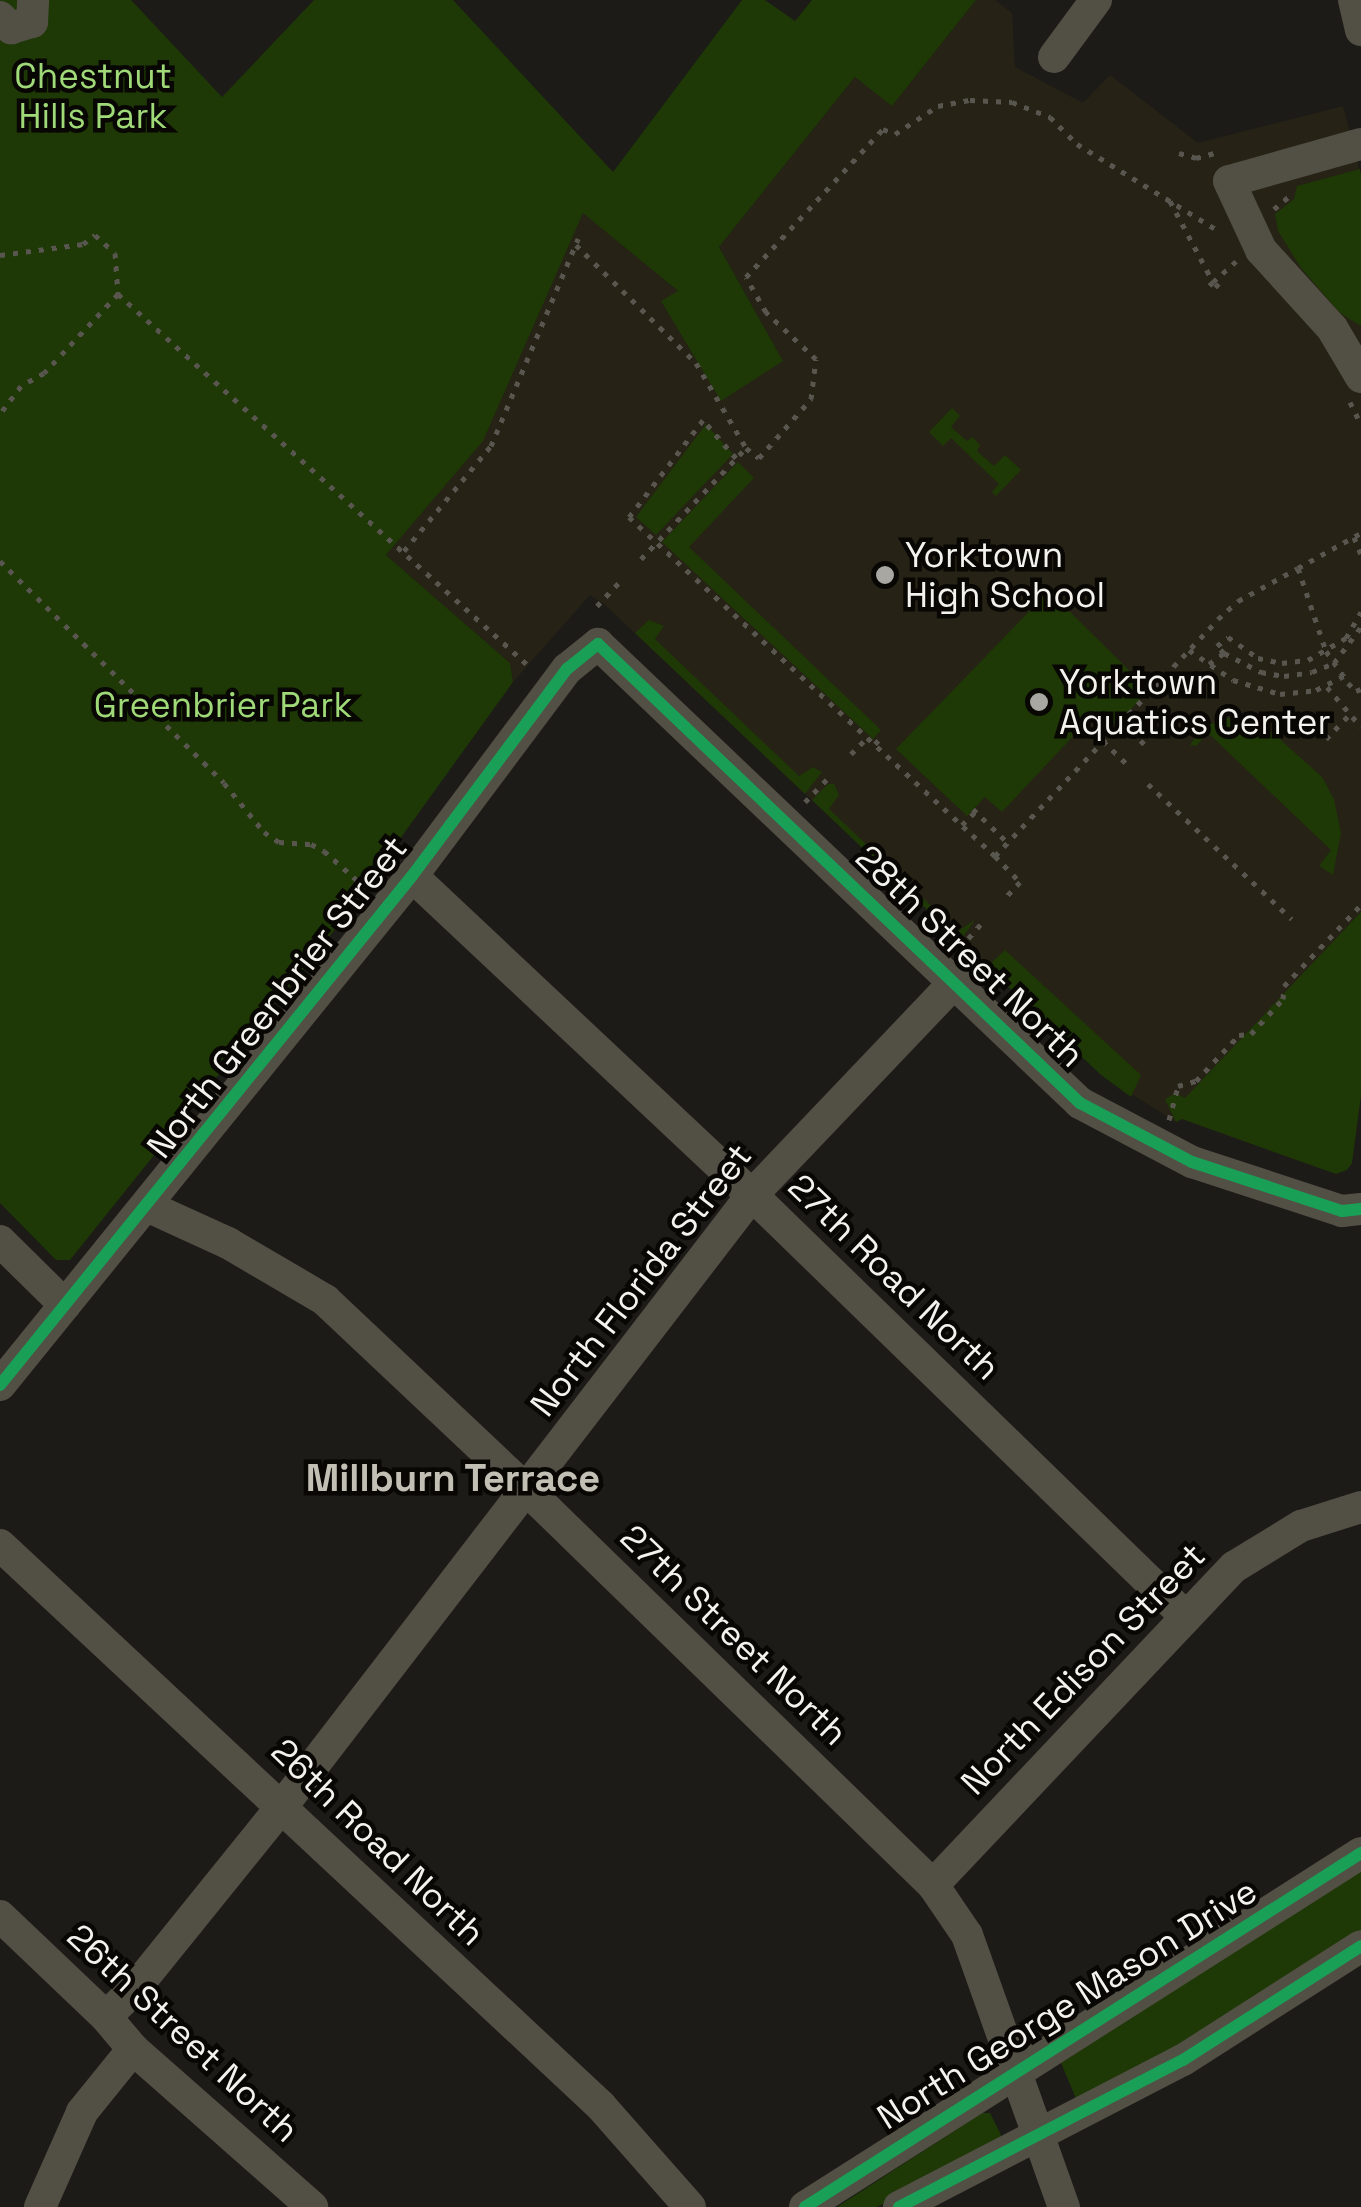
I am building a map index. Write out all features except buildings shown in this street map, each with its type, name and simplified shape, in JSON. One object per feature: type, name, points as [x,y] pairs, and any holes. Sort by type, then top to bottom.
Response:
[{"type":"street","points":[[0,17],[11,28],[32,22],[33,0]]},
{"type":"street","points":[[1054,57],[1096,0]]},
{"type":"street","points":[[1354,0],[1361,30]]},
{"type":"street","points":[[1353,384],[1332,328],[1261,250],[1229,181],[1361,144]]},
{"type":"street","name":"North Greenbrier Street","points":[[0,1385],[149,1207],[412,876],[566,669],[598,644]]},
{"type":"street","name":"28th Street North","points":[[598,644],[1080,1103],[1192,1162],[1342,1210],[1361,1209]]},
{"type":"street","name":"27th Road North","points":[[412,876],[752,1194],[1185,1616]]},
{"type":"street","name":"North Florida Street","points":[[106,2016],[137,1986],[283,1805],[528,1491],[752,1194],[956,981]]},
{"type":"street","name":"27th Street North","points":[[149,1207],[228,1242],[324,1300],[528,1491],[934,1885],[967,1935],[1064,2207]]},
{"type":"street","points":[[0,1241],[65,1305]]},
{"type":"street","name":"North Edison Street","points":[[934,1885],[1234,1567],[1300,1526],[1361,1507]]},
{"type":"street","name":"26th Road North","points":[[0,1545],[283,1805],[600,2105],[690,2207]]},
{"type":"street","name":"North George Mason Drive","points":[[805,2207],[1361,1852]]},
{"type":"street","name":"26th Street North","points":[[0,1916],[106,2016],[133,2049],[312,2207]]},
{"type":"street","points":[[899,2207],[1183,2060],[1361,1946]]},
{"type":"street","points":[[40,2207],[82,2112],[133,2049]]},
{"type":"path","points":[[404,551],[491,446],[577,242],[696,363],[746,448],[759,458],[810,399],[816,359],[766,312],[746,276],[884,129],[895,134],[938,106],[970,100],[1012,102],[1050,117],[1077,144],[1218,230],[1230,242]]},
{"type":"path","points":[[1271,211],[1291,196],[1294,181]]},
{"type":"path","points":[[1169,200],[1213,282],[1220,287]]},
{"type":"path","points":[[0,255],[84,244],[95,234],[115,253],[118,294],[532,668]]},
{"type":"path","points":[[1206,290],[1241,255],[1250,265]]},
{"type":"path","points":[[0,414],[21,386],[44,374],[118,294]]},
{"type":"path","points":[[1353,384],[1361,425]]},
{"type":"path","points":[[736,458],[703,420],[629,516],[995,856],[1020,882],[1004,900]]},
{"type":"path","points":[[642,559],[746,448]]},
{"type":"path","points":[[995,856],[1238,600],[1358,535],[1361,554]]},
{"type":"path","points":[[0,561],[224,784],[264,832],[279,842],[310,844],[324,851],[369,890]]},
{"type":"path","points":[[1298,568],[1326,652],[1359,692]]},
{"type":"path","points":[[597,606],[623,578]]},
{"type":"path","points":[[1361,612],[1346,638],[1308,660],[1282,663],[1258,658],[1228,637],[1217,646],[1261,672],[1284,676],[1334,663],[1361,627]]},
{"type":"path","points":[[1189,650],[1233,680],[1280,694],[1327,687],[1344,676]]},
{"type":"path","points":[[1209,664],[1224,652]]},
{"type":"path","points":[[1327,687],[1361,726]]},
{"type":"path","points":[[1326,739],[1350,714]]},
{"type":"path","points":[[1122,722],[1146,746]]},
{"type":"path","points":[[876,744],[884,735]]},
{"type":"path","points":[[851,754],[868,737]]},
{"type":"path","points":[[1104,741],[1128,765]]},
{"type":"path","points":[[902,769],[910,762]]},
{"type":"path","points":[[805,802],[828,778]]},
{"type":"path","points":[[1148,784],[1292,919]]},
{"type":"path","points":[[962,825],[974,810],[1006,842]]},
{"type":"path","points":[[1169,1120],[1178,1086],[1196,1081],[1199,1072],[1238,1035],[1251,1034],[1283,999],[1284,986],[1361,905]]},
{"type":"path","points":[[960,948],[982,924]]},
{"type":"shaded area","name":"Yorktown High School","points":[[976,0],[995,0],[1012,13],[1015,67],[1083,103],[1110,75],[1198,143],[1343,106],[1361,175],[1361,1096],[1352,1163],[1336,1174],[1182,1119],[1176,1122],[1106,1078],[604,604],[590,595],[513,682],[510,663],[386,555],[483,440],[583,212],[679,292],[662,301],[783,361],[719,247],[856,76],[893,105]]},
{"type":"green space","name":"Greenbrier Park","points":[[0,0],[131,0],[222,97],[314,0],[453,0],[613,172],[742,0],[765,0],[795,21],[812,0],[976,0],[892,106],[855,77],[719,247],[783,361],[721,401],[661,301],[678,291],[583,213],[483,441],[386,555],[510,663],[513,682],[333,932],[70,1260],[56,1260],[0,1203]]},
{"type":"green space","points":[[1360,169],[1361,326],[1340,313],[1301,268],[1278,231],[1275,214],[1294,199],[1297,186]]},
{"type":"green space","points":[[952,408],[960,416],[951,427],[967,441],[972,437],[980,445],[977,451],[994,466],[1005,455],[1021,470],[996,496],[992,492],[999,484],[951,438],[943,446],[929,432]]},
{"type":"green space","points":[[706,424],[733,454],[656,535],[636,517]]},
{"type":"green space","points":[[738,462],[754,478],[689,547],[881,730],[873,739],[662,542]]},
{"type":"green space","name":"Yorktown Aquatics Center","points":[[1049,591],[1149,690],[1116,725],[1111,722],[1106,727],[1093,715],[1002,812],[985,797],[967,816],[896,749]]},
{"type":"green space","points":[[649,620],[664,626],[655,639],[799,776],[813,767],[822,772],[805,794],[635,633]]},
{"type":"green space","points":[[1222,718],[1241,718],[1273,733],[1322,777],[1334,799],[1341,833],[1333,875],[1319,866],[1331,850],[1208,733],[1196,746],[1190,745],[1200,730]]},
{"type":"green space","points":[[828,784],[834,784],[839,795],[829,809],[958,931],[975,920],[960,941],[812,800]]},
{"type":"green space","points":[[1361,912],[1361,1095],[1352,1163],[1347,1170],[1336,1174],[1182,1119],[1176,1122],[1165,1099],[1176,1093],[1185,1098]]},
{"type":"green space","points":[[1005,950],[1141,1075],[1131,1097],[1101,1075],[987,967]]},
{"type":"green space","points":[[1361,1870],[1361,1931],[1200,2036],[1077,2101],[1061,2063]]},
{"type":"green space","points":[[982,2113],[990,2113],[1001,2135],[994,2148],[877,2207],[837,2207]]},
{"type":"cycle path","points":[[0,1385],[412,876],[567,669],[598,644],[1080,1103],[1192,1162],[1342,1211],[1361,1209]]},
{"type":"cycle path","points":[[805,2207],[1361,1853]]},
{"type":"cycle path","points":[[899,2207],[1183,2060],[1361,1946]]},
{"type":"place","name":"Yorktown High School","points":[[885,575]]},
{"type":"place","name":"Yorktown Aquatics Center","points":[[1039,702]]},
{"type":"district","name":"Millburn Terrace","points":[[453,1479]]},
{"type":"park label","name":"Chestnut Hills Park","points":[[93,96]]}]
